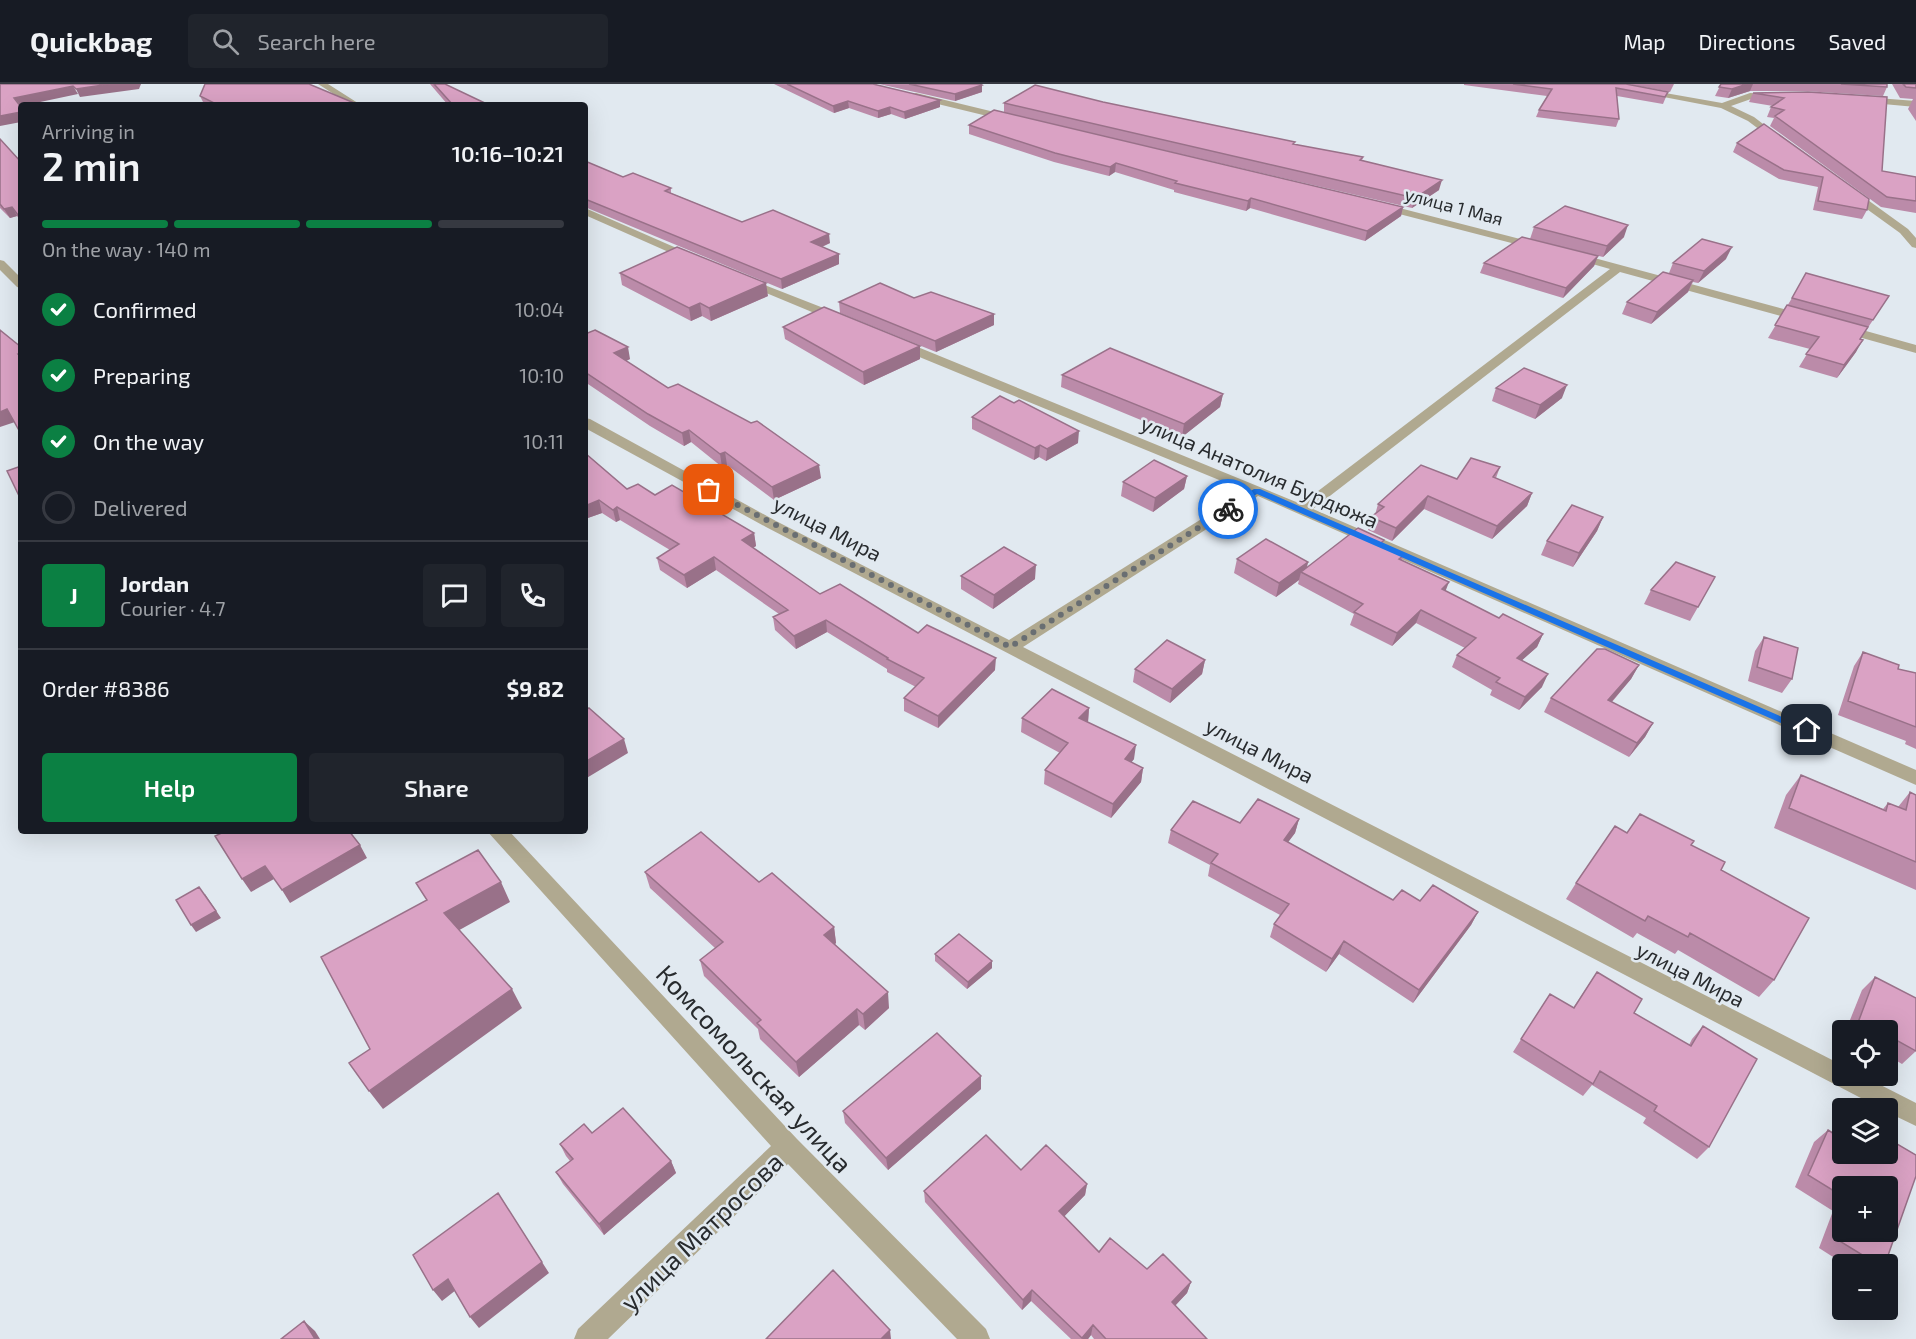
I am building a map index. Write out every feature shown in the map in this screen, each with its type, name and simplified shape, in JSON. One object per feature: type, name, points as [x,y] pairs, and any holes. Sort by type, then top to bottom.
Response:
[{"type":"street","points":[[322,84],[352,102]]},
{"type":"street","points":[[1600,84],[1723,106],[1751,119],[1789,147]]},
{"type":"street","points":[[899,92],[1026,122]]},
{"type":"street","points":[[1723,106],[1750,96],[1783,96]]},
{"type":"street","points":[[1849,99],[1916,104]]},
{"type":"street","points":[[1837,182],[1904,231],[1916,245]]},
{"type":"street","name":"улица 1 Мая","points":[[1370,203],[1550,249]]},
{"type":"street","points":[[588,212],[631,234],[703,263]]},
{"type":"street","points":[[1562,252],[1813,321]]},
{"type":"street","points":[[0,263],[18,282]]},
{"type":"street","points":[[1302,510],[1619,267]]},
{"type":"street","points":[[725,272],[858,327]]},
{"type":"street","points":[[1824,324],[1916,347]]},
{"type":"street","name":"улица Анатолия Бурдюжа","points":[[880,336],[1257,490],[1916,778]]},
{"type":"street","name":"улица Мира","points":[[588,424],[771,524],[1916,1115]]},
{"type":"street","points":[[1010,647],[1257,490]]},
{"type":"street","name":"Комсомольская улица","points":[[500,834],[788,1147],[976,1339]]},
{"type":"street","name":"улица Матросова","points":[[588,1339],[788,1147]]},
{"type":"building","points":[[0,84],[110,84],[76,89],[73,86],[14,98],[18,103],[18,113],[0,116]]},
{"type":"building","points":[[205,84],[309,84],[352,102],[212,102],[200,96]]},
{"type":"building","points":[[434,84],[445,84],[483,102],[450,102]]},
{"type":"building","points":[[787,84],[873,84],[940,100],[904,112],[890,107],[878,111],[848,101],[833,106]]},
{"type":"building","points":[[909,84],[980,84],[982,85],[955,94]]},
{"type":"building","points":[[1513,84],[1626,84],[1668,92],[1665,97],[1616,88],[1619,119],[1539,110],[1552,89]]},
{"type":"building","points":[[1721,84],[1747,84],[1732,89],[1719,87]]},
{"type":"building","points":[[1841,84],[1887,84],[1887,87]]},
{"type":"building","points":[[1903,84],[1916,84],[1916,88],[1906,87]]},
{"type":"building","points":[[1035,85],[1103,102],[1295,142],[1293,144],[1363,157],[1360,160],[1442,180],[1415,198],[1004,103]]},
{"type":"building","points":[[1808,92],[1887,97],[1882,171],[1916,177],[1916,201],[1887,197],[1775,116],[1784,110],[1771,107],[1784,98],[1753,93]]},
{"type":"building","points":[[994,110],[1403,207],[1367,231],[1251,198],[1248,201],[1175,183],[1177,181],[1116,163],[1110,167],[1055,153],[969,125]]},
{"type":"building","points":[[1764,124],[1869,199],[1867,210],[1818,201],[1823,177],[1784,170],[1737,143]]},
{"type":"building","points":[[0,139],[18,159],[18,215],[12,207],[4,209],[0,204]]},
{"type":"building","points":[[588,162],[623,177],[633,173],[671,188],[665,191],[742,222],[773,210],[829,234],[811,242],[839,254],[781,279],[588,200]]},
{"type":"building","points":[[1565,206],[1628,225],[1607,246],[1534,227]]},
{"type":"building","points":[[1522,237],[1598,256],[1566,288],[1484,263]]},
{"type":"building","points":[[1702,239],[1732,247],[1704,271],[1673,263]]},
{"type":"building","points":[[677,247],[766,283],[709,308],[700,303],[689,308],[620,273]]},
{"type":"building","points":[[1663,272],[1693,280],[1657,312],[1627,302]]},
{"type":"building","points":[[1806,273],[1889,296],[1873,320],[1792,298]]},
{"type":"building","points":[[880,283],[914,298],[931,292],[994,314],[935,341],[839,302]]},
{"type":"building","points":[[1787,305],[1868,327],[1860,339],[1863,340],[1844,365],[1806,354],[1819,337],[1775,325]]},
{"type":"building","points":[[824,307],[920,346],[863,372],[783,327]]},
{"type":"building","points":[[0,330],[18,345],[18,429],[7,409],[0,412]]},
{"type":"building","points":[[595,330],[628,347],[614,353],[668,388],[678,384],[751,423],[757,421],[819,465],[772,487],[725,452],[720,454],[689,430],[682,433],[648,414],[588,374],[588,333]]},
{"type":"building","points":[[1110,348],[1223,394],[1184,424],[1062,375]]},
{"type":"building","points":[[1524,368],[1567,385],[1540,405],[1496,388]]},
{"type":"building","points":[[1000,396],[1014,403],[1019,400],[1079,431],[1047,449],[1040,445],[1035,448],[972,417]]},
{"type":"building","points":[[588,456],[627,489],[638,484],[655,495],[672,485],[754,533],[742,540],[820,594],[840,584],[918,633],[927,625],[996,658],[938,716],[904,698],[924,678],[887,659],[826,620],[794,636],[773,617],[788,610],[714,557],[684,575],[657,558],[679,544],[617,507],[613,510],[599,500],[588,505]]},
{"type":"building","points":[[1471,458],[1500,467],[1493,477],[1532,493],[1497,526],[1428,496],[1396,528],[1371,517],[1384,507],[1378,504],[1421,465],[1457,479]]},
{"type":"building","points":[[1154,460],[1187,476],[1155,498],[1123,482]]},
{"type":"building","points":[[18,467],[18,494],[7,471]]},
{"type":"building","points":[[1572,505],[1603,517],[1579,553],[1547,541]]},
{"type":"building","points":[[1358,528],[1384,540],[1380,544],[1404,555],[1399,559],[1449,582],[1442,589],[1499,618],[1503,614],[1543,634],[1517,658],[1548,674],[1525,697],[1496,682],[1500,678],[1457,655],[1476,638],[1421,610],[1397,633],[1354,612],[1363,604],[1301,572]]},
{"type":"building","points":[[1266,539],[1308,562],[1279,583],[1237,559]]},
{"type":"building","points":[[1004,547],[1036,565],[994,595],[961,576]]},
{"type":"building","points":[[1676,562],[1715,577],[1698,607],[1651,590]]},
{"type":"building","points":[[1764,637],[1798,648],[1792,679],[1757,667]]},
{"type":"building","points":[[1167,640],[1205,660],[1172,689],[1135,669]]},
{"type":"building","points":[[1597,649],[1605,649],[1639,665],[1608,700],[1653,723],[1637,743],[1551,698]]},
{"type":"building","points":[[1863,652],[1899,665],[1898,669],[1916,673],[1916,727],[1848,701]]},
{"type":"building","points":[[1052,689],[1089,708],[1079,718],[1136,745],[1125,759],[1143,768],[1113,804],[1045,770],[1068,743],[1022,718]]},
{"type":"building","points":[[588,708],[624,739],[588,760]]},
{"type":"building","points":[[1801,775],[1886,811],[1888,803],[1906,810],[1910,792],[1916,795],[1916,862],[1789,808]]},
{"type":"building","points":[[1258,799],[1299,819],[1284,840],[1393,900],[1402,890],[1420,901],[1433,885],[1478,912],[1419,990],[1344,941],[1332,959],[1274,924],[1289,904],[1211,863],[1218,854],[1171,830],[1193,801],[1240,823]]},
{"type":"building","points":[[1640,814],[1694,841],[1691,845],[1725,862],[1721,870],[1809,918],[1774,980],[1690,933],[1688,937],[1648,916],[1645,921],[1576,883],[1615,826],[1627,833]]},
{"type":"building","points":[[701,832],[759,882],[772,873],[834,927],[824,935],[888,992],[863,1014],[857,1009],[796,1062],[757,1023],[761,1020],[700,960],[723,942],[645,872]]},
{"type":"building","points":[[219,834],[351,834],[360,845],[282,890],[265,866],[242,879],[215,836]]},
{"type":"building","points":[[478,850],[501,882],[444,913],[512,989],[369,1091],[349,1063],[370,1049],[321,957],[427,900],[416,883]]},
{"type":"building","points":[[199,887],[216,911],[191,925],[176,900]]},
{"type":"building","points":[[959,934],[992,961],[968,982],[935,954]]},
{"type":"building","points":[[1597,972],[1642,999],[1634,1013],[1691,1046],[1703,1026],[1757,1059],[1709,1147],[1654,1111],[1657,1106],[1600,1071],[1593,1084],[1521,1039],[1550,994],[1574,1008]]},
{"type":"building","points":[[1875,977],[1916,998],[1916,1051],[1898,1041],[1898,1020],[1859,1020]]},
{"type":"building","points":[[937,1033],[981,1076],[886,1158],[843,1111]]},
{"type":"building","points":[[623,1108],[671,1161],[599,1224],[556,1172],[573,1159],[560,1144],[584,1124],[592,1133]]},
{"type":"building","points":[[1828,1130],[1832,1133],[1832,1164],[1898,1164],[1898,1144],[1916,1155],[1916,1176],[1898,1227],[1898,1176],[1832,1176],[1832,1190],[1808,1175]]},
{"type":"building","points":[[986,1135],[1021,1170],[1046,1145],[1087,1184],[1059,1211],[1099,1252],[1110,1238],[1147,1269],[1163,1254],[1191,1282],[1172,1302],[1207,1339],[1106,1339],[1093,1325],[1082,1338],[1032,1290],[1023,1300],[924,1191]]},
{"type":"building","points":[[498,1193],[542,1262],[470,1317],[448,1279],[433,1290],[413,1255]]},
{"type":"building","points":[[1841,1242],[1893,1242],[1889,1254],[1861,1254]]},
{"type":"building","points":[[833,1270],[890,1330],[881,1339],[766,1339]]},
{"type":"building","points":[[304,1321],[315,1339],[281,1339]]},
{"type":"way so far","points":[[709,490],[1010,647],[1228,509]]},
{"type":"route","points":[[1228,509],[1257,490],[1807,730]]}]
